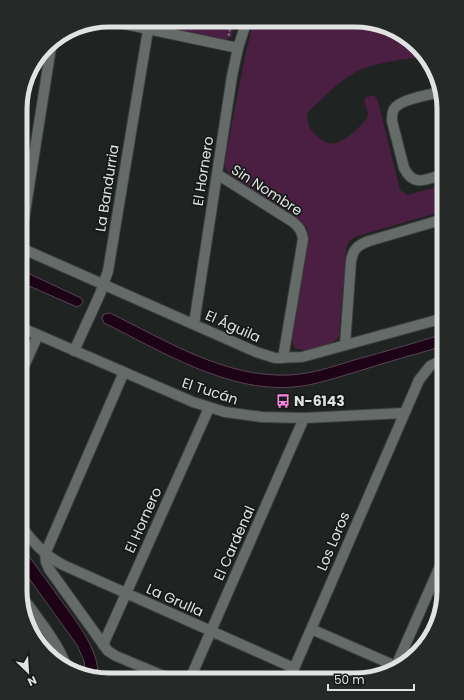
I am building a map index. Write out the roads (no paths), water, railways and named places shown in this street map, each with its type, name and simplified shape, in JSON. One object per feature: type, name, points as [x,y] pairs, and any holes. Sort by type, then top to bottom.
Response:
[{"type":"street","points":[[148,27],[238,48]]},
{"type":"street","name":"La Bandurria","points":[[74,351],[108,272],[148,27]]},
{"type":"street","name":"El Hornero","points":[[194,324],[232,76],[238,48],[245,27]]},
{"type":"street","points":[[27,200],[50,52]]},
{"type":"street","points":[[435,93],[399,104],[393,109],[392,121],[404,168],[411,179],[418,181],[437,176]]},
{"type":"street","name":"Sin Nombre","points":[[217,174],[293,222],[300,230],[303,239],[283,358]]},
{"type":"street","points":[[345,345],[351,261],[356,248],[369,240],[437,221]]},
{"type":"street","name":"El Águila","points":[[27,251],[265,356],[283,358],[302,357],[437,320]]},
{"type":"street","name":"El Tucán","points":[[27,330],[193,402],[225,412],[250,416],[304,418],[404,413]]},
{"type":"street","points":[[27,359],[38,335]]},
{"type":"street","points":[[404,413],[424,372],[430,366],[437,362]]},
{"type":"street","points":[[124,372],[45,554],[49,569],[108,651],[116,656],[157,673]]},
{"type":"street","name":"El Hornero","points":[[103,644],[209,408]]},
{"type":"street","name":"Los Loros","points":[[292,673],[404,413]]},
{"type":"street","name":"El Cardenal","points":[[193,673],[304,418]]},
{"type":"street","points":[[27,534],[37,547],[45,554]]},
{"type":"street","name":"La Grulla","points":[[45,554],[63,565],[294,668]]},
{"type":"street","points":[[400,659],[437,573]]},
{"type":"street","points":[[29,606],[56,645],[63,659]]},
{"type":"street","points":[[311,629],[392,664]]},
{"type":"place","name":"N-6143","points":[[283,401]]}]
